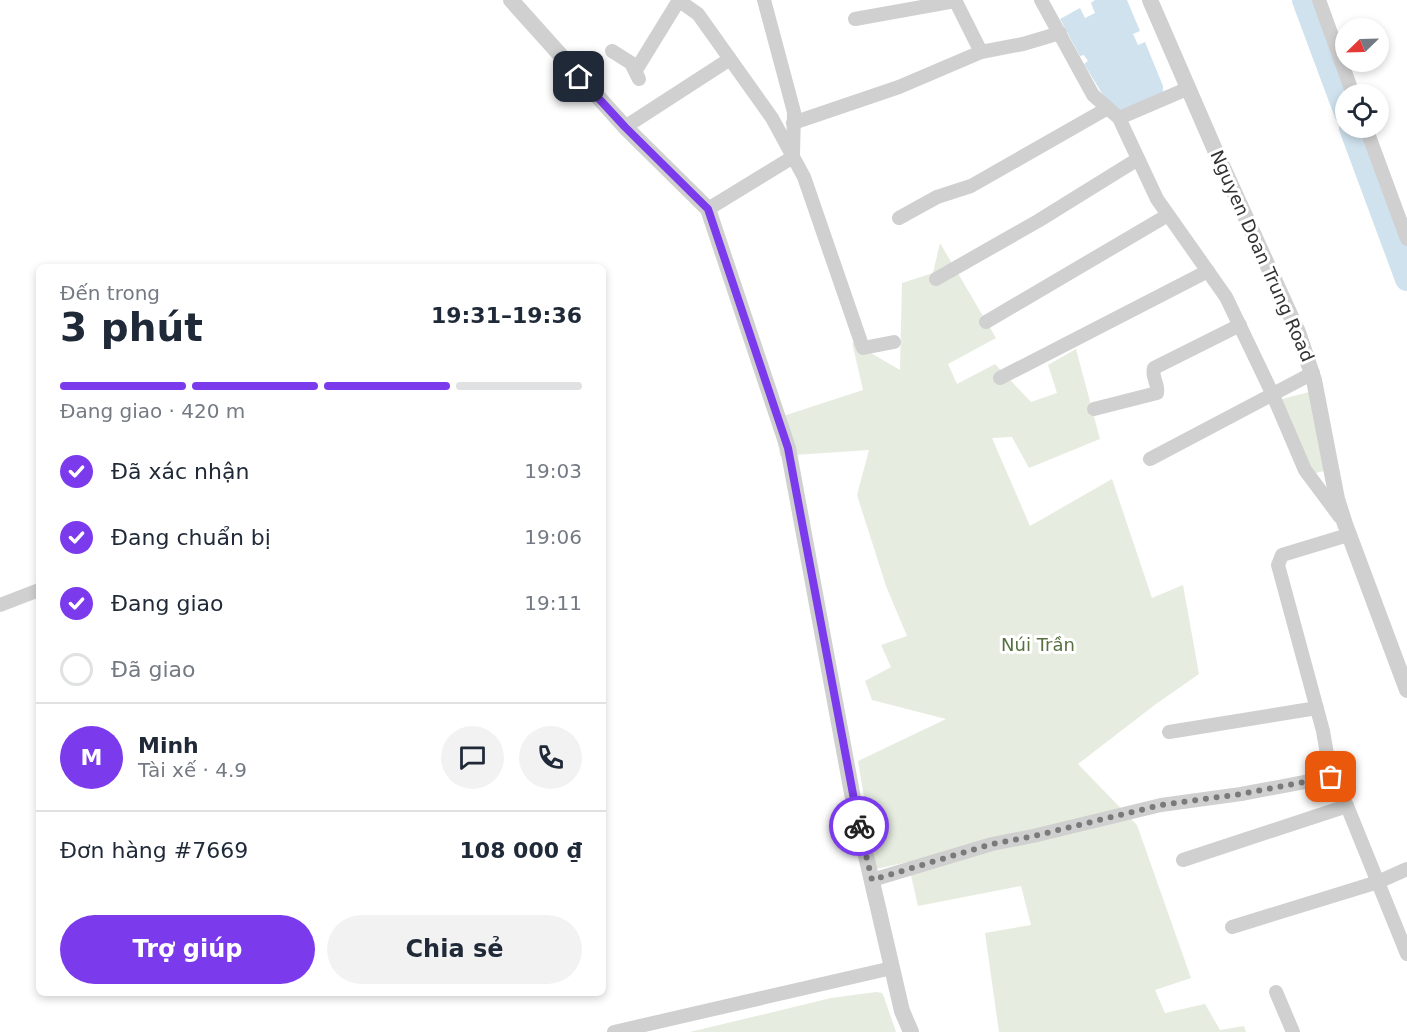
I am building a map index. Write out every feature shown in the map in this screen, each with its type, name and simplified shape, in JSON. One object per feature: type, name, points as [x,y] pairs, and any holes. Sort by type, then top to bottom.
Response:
[{"type":"street","points":[[511,0],[625,127],[708,209],[788,448],[852,793],[902,1011],[911,1032]]},
{"type":"street","points":[[612,51],[631,63],[638,75],[679,0],[698,14],[772,118],[804,177],[863,348],[894,342]]},
{"type":"street","points":[[764,0],[794,112],[793,158]]},
{"type":"street","points":[[855,18],[955,0],[981,52]]},
{"type":"street","points":[[1041,0],[1093,95],[1119,118],[1157,199],[1226,297],[1272,393],[1305,470],[1346,529],[1282,555],[1278,565],[1317,708],[1331,777],[1347,806],[1378,882],[1401,923],[1407,954]]},
{"type":"street","name":"Nguyen Doan Trung Road","points":[[1150,0],[1294,322],[1313,374],[1337,499],[1346,529],[1407,690]]},
{"type":"street","points":[[1319,0],[1349,84]]},
{"type":"street","points":[[793,123],[899,87],[981,52],[1023,44],[1060,33]]},
{"type":"street","points":[[625,127],[730,59]]},
{"type":"street","points":[[1119,118],[1189,88]]},
{"type":"street","points":[[899,218],[937,197],[971,186],[1108,108]]},
{"type":"street","points":[[1370,138],[1407,239]]},
{"type":"street","points":[[708,209],[793,158]]},
{"type":"street","points":[[936,279],[1001,244],[1138,159]]},
{"type":"street","points":[[986,322],[1168,214]]},
{"type":"street","points":[[1000,378],[1208,271]]},
{"type":"street","points":[[1094,410],[1157,393],[1154,368],[1240,325]]},
{"type":"street","points":[[1150,459],[1272,393],[1313,374]]},
{"type":"street","points":[[0,605],[36,591]]},
{"type":"street","points":[[1169,732],[1317,708]]},
{"type":"street","points":[[872,880],[992,844],[1161,805],[1241,794],[1331,777]]},
{"type":"street","points":[[1184,860],[1347,806]]},
{"type":"street","points":[[1232,927],[1378,882],[1407,869]]},
{"type":"street","points":[[614,1032],[892,968]]},
{"type":"street","points":[[1276,992],[1293,1032]]},
{"type":"green space","name":"Núi Trần","points":[[940,243],[996,338],[948,364],[957,384],[995,364],[1031,402],[1057,393],[1048,365],[1076,349],[1100,439],[1029,468],[1012,437],[992,438],[1030,526],[1112,479],[1152,598],[1183,585],[1199,674],[1078,764],[1137,825],[1191,978],[1155,990],[1165,1013],[1205,1004],[1220,1030],[1244,1026],[1246,1032],[999,1032],[985,933],[1031,925],[1021,886],[918,906],[908,862],[876,869],[858,761],[946,719],[872,700],[865,681],[891,667],[881,645],[907,636],[886,586],[857,495],[869,450],[780,456],[774,419],[863,390],[852,342],[900,370],[902,283],[933,273]]},
{"type":"green space","points":[[1309,392],[1324,471],[1312,474],[1282,399]]},
{"type":"green space","points":[[882,993],[884,997],[896,1032],[690,1032],[831,998]]},
{"type":"water","points":[[1095,0],[1127,0],[1140,31],[1133,34],[1138,45],[1145,42],[1163,86],[1163,92],[1118,111],[1103,95],[1084,64],[1088,61],[1084,55],[1080,56],[1060,19],[1080,8],[1085,18],[1095,13],[1091,3]]},
{"type":"waterway","points":[[1304,0],[1335,84]]},
{"type":"waterway","points":[[1355,138],[1407,279]]},
{"type":"way so far","points":[[859,826],[872,880],[992,844],[1161,805],[1241,794],[1331,777]]},
{"type":"route","points":[[579,77],[625,127],[708,209],[788,448],[859,826]]}]
